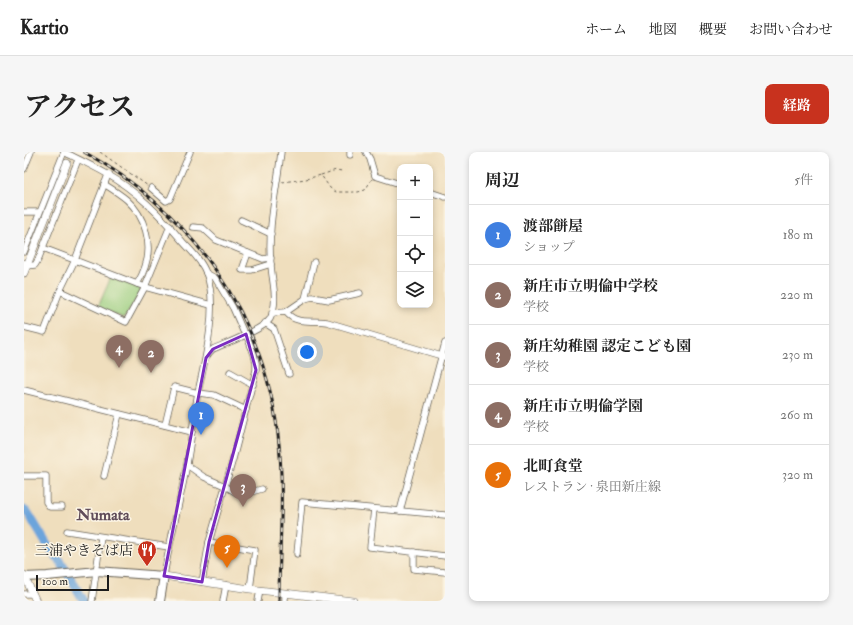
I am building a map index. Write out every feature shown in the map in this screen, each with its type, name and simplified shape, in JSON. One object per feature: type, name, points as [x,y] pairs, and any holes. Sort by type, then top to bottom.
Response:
[{"type":"highway","points":[[24,576],[97,571],[164,576],[160,601]]},
{"type":"main road","points":[[25,267],[67,163]]},
{"type":"main road","points":[[24,576],[34,598]]},
{"type":"main road","points":[[164,576],[260,590],[353,601]]},
{"type":"street","points":[[24,169],[31,152]]},
{"type":"street","points":[[24,252],[64,152],[108,174],[127,187],[151,207],[170,226],[198,259],[206,273],[211,291],[206,358],[198,393],[187,465],[164,576]]},
{"type":"street","points":[[151,188],[163,199],[170,199],[190,152]]},
{"type":"street","points":[[206,358],[213,349],[258,329],[269,320],[272,313],[275,292],[271,264],[270,234],[281,152]]},
{"type":"street","points":[[366,152],[370,159],[374,176],[397,183]]},
{"type":"street","points":[[25,267],[35,265],[78,160]]},
{"type":"street","points":[[24,327],[44,332],[60,291],[75,260],[108,174]]},
{"type":"street","points":[[104,184],[119,194],[135,209],[147,234],[148,249],[145,267],[137,284]]},
{"type":"street","points":[[433,193],[445,197]]},
{"type":"street","points":[[24,212],[39,212]]},
{"type":"street","points":[[241,220],[270,234]]},
{"type":"street","points":[[60,291],[126,322],[145,288],[170,226]]},
{"type":"street","points":[[193,226],[203,228],[216,240],[263,259],[271,258]]},
{"type":"street","points":[[43,248],[145,288],[211,305]]},
{"type":"street","points":[[148,249],[160,251]]},
{"type":"street","points":[[248,253],[242,270],[252,270],[271,264]]},
{"type":"street","points":[[305,300],[314,262]]},
{"type":"street","points":[[202,582],[208,542],[253,384],[256,363],[246,334],[243,331],[233,308],[214,278],[206,273]]},
{"type":"street","points":[[272,313],[286,312],[312,297],[329,300],[360,294]]},
{"type":"street","points":[[286,312],[294,318],[308,322],[327,322],[443,356]]},
{"type":"street","points":[[265,323],[274,330],[289,374]]},
{"type":"street","points":[[400,511],[443,356],[445,343]]},
{"type":"street","points":[[230,372],[253,384]]},
{"type":"street","points":[[165,425],[174,387],[214,395],[246,410]]},
{"type":"street","points":[[24,390],[192,432]]},
{"type":"street","points":[[104,476],[119,414]]},
{"type":"street","points":[[187,465],[204,477],[239,493],[249,493],[262,489]]},
{"type":"street","points":[[24,476],[46,476],[46,502],[50,506],[62,507]]},
{"type":"street","points":[[297,554],[302,502],[445,515]]},
{"type":"street","points":[[374,509],[370,547],[445,556]]},
{"type":"street","points":[[67,531],[169,547]]},
{"type":"street","points":[[92,601],[101,537]]},
{"type":"street","points":[[208,542],[255,550],[250,588]]},
{"type":"street","points":[[414,552],[414,569],[445,572]]},
{"type":"street","points":[[223,601],[226,585]]},
{"type":"street","points":[[258,601],[260,590]]},
{"type":"street","points":[[284,601],[285,593]]},
{"type":"street","points":[[24,594],[34,598]]},
{"type":"path","points":[[100,152],[151,188]]},
{"type":"path","points":[[278,183],[306,179],[336,170],[342,171]]},
{"type":"path","points":[[321,175],[330,188],[336,192],[358,192],[364,190],[374,176]]},
{"type":"highlighted area","points":[[246,334],[256,370],[209,542],[202,582],[164,576],[206,358],[213,349]]},
{"type":"green space","points":[[111,277],[139,287],[141,291],[126,316],[123,318],[98,307]]},
{"type":"waterway","points":[[24,510],[28,513],[49,548],[62,564],[84,601]]},
{"type":"railway","points":[[84,152],[122,176],[157,204],[188,235],[216,270],[238,307],[256,348],[270,390],[280,456],[281,497],[279,601]]},
{"type":"place","name":"新庄市立明倫学園","points":[[119,368]]},
{"type":"place","name":"新庄市立明倫中学校","points":[[151,373]]},
{"type":"place","name":"渡部餅屋","points":[[201,435]]},
{"type":"place","name":"新庄幼稚園 認定こども園","points":[[243,507]]},
{"type":"place","name":"三浦やきそば店","points":[[147,567]]},
{"type":"place","name":"北町食堂","points":[[227,568]]},
{"type":"district","name":"Numata","points":[[103,514]]}]
